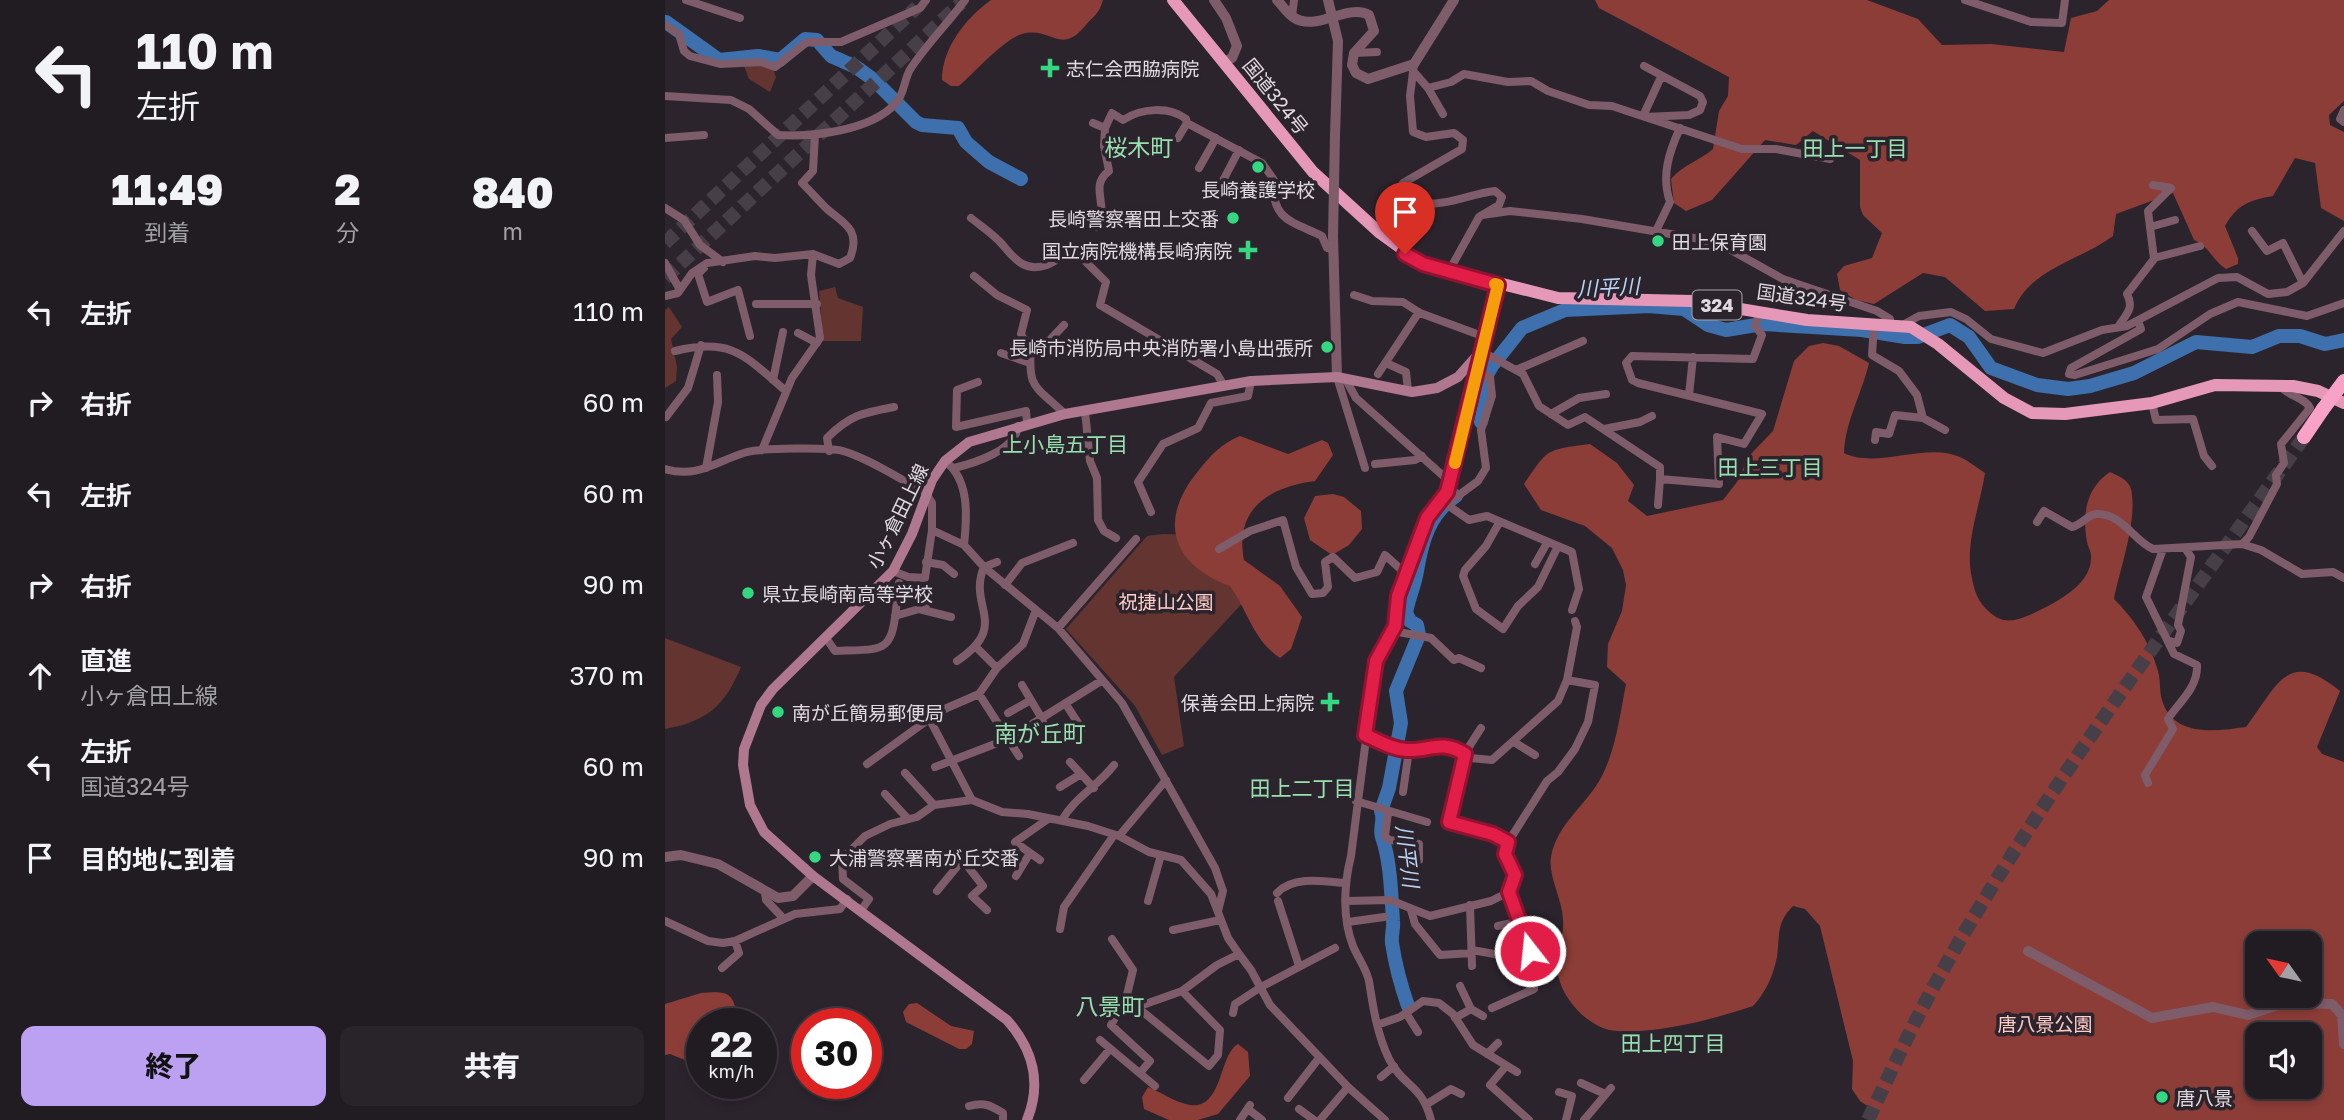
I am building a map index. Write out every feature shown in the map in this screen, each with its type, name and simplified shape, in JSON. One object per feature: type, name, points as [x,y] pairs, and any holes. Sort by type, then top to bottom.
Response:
[{"type":"highway","name":"国道324号","points":[[1173,0],[1313,172],[1341,200],[1414,261],[1498,285],[1570,300],[1692,302],[1807,320],[1896,325],[1922,331],[2004,398],[2032,413],[2065,414],[2153,403],[2215,385],[2279,385],[2318,391],[2344,403]]},
{"type":"highway","points":[[2304,437],[2344,381]]},
{"type":"main road","name":"小ヶ倉田上線","points":[[1027,1120],[1035,1091],[1034,1068],[1025,1042],[1007,1020],[862,909],[813,876],[762,829],[750,804],[743,765],[749,733],[761,705],[773,689],[893,571],[912,534],[925,492],[969,442],[1023,424],[1065,414],[1223,384],[1342,378],[1408,391],[1446,385],[1468,368],[1481,351],[1498,285]]},
{"type":"street","points":[[686,0],[740,18]]},
{"type":"street","points":[[665,25],[679,34],[684,51],[690,56],[720,64],[761,62],[775,67],[807,41],[841,42],[920,8],[926,0]]},
{"type":"street","points":[[665,96],[731,100],[749,109],[778,135],[815,135],[856,125],[881,114],[897,101],[908,71],[965,0]]},
{"type":"street","points":[[1214,0],[1226,18],[1237,47],[1231,58],[1223,62]]},
{"type":"street","points":[[1277,0],[1292,16],[1305,20],[1360,11],[1372,19],[1372,35],[1355,53],[1353,70],[1368,79],[1414,67]]},
{"type":"street","points":[[1292,16],[1294,0]]},
{"type":"street","points":[[1328,0],[1338,41],[1333,249],[1342,378],[1365,468]]},
{"type":"street","points":[[1449,271],[1454,256],[1482,215],[1501,202],[1500,194],[1484,192],[1456,202],[1422,203],[1402,193],[1403,183],[1462,149],[1463,140],[1454,133],[1426,137],[1413,132],[1410,96],[1414,67],[1454,0]]},
{"type":"street","points":[[1965,0],[2031,22],[2062,23],[2065,0]]},
{"type":"street","points":[[1355,53],[1377,52]]},
{"type":"street","points":[[1644,65],[1661,77],[1700,96],[1702,106],[1689,115],[1644,117]]},
{"type":"street","points":[[1414,67],[1443,114]]},
{"type":"street","points":[[1428,88],[1451,82],[1464,74],[1508,82],[1531,81],[1588,106],[1612,106],[1742,149],[1784,150],[1830,159]]},
{"type":"street","points":[[1644,117],[1661,77]]},
{"type":"street","points":[[1097,228],[1103,213],[1099,187],[1101,177],[1109,171],[1103,138],[1112,113],[1123,120],[1133,113],[1168,110],[1262,163],[1271,174],[1280,213],[1294,225],[1322,236],[1327,248],[1333,249]]},
{"type":"street","points":[[2344,110],[2340,119],[2344,122]]},
{"type":"street","points":[[1093,123],[1105,128]]},
{"type":"street","points":[[1178,138],[1187,123]]},
{"type":"street","points":[[1656,231],[1670,202],[1667,194],[1666,164],[1680,128]]},
{"type":"street","points":[[665,138],[704,135]]},
{"type":"street","points":[[665,296],[680,290],[701,265],[813,254],[839,264],[850,258],[852,250],[849,225],[837,214],[829,211],[803,183],[813,171],[815,135]]},
{"type":"street","points":[[1199,168],[1216,138]]},
{"type":"street","points":[[1218,190],[1238,150]]},
{"type":"street","points":[[2153,185],[2171,188],[2149,209],[2154,258]]},
{"type":"street","points":[[665,208],[684,220],[700,245],[723,261]]},
{"type":"street","points":[[1482,215],[1510,211],[1700,239],[1729,249],[1783,279],[1877,311],[1896,325],[1919,316],[1951,312],[1966,319],[1991,339],[2043,353],[2102,330],[2138,321],[2218,278],[2237,277],[2273,295],[2287,292],[2302,283],[2344,231]]},
{"type":"street","points":[[971,218],[1000,242],[1012,260],[1025,266],[1046,266],[1065,252],[1076,252],[1106,282],[1100,305],[1217,374],[1223,384]]},
{"type":"street","points":[[2150,227],[2175,220]]},
{"type":"street","points":[[2252,231],[2267,251],[2283,243],[2302,283]]},
{"type":"street","points":[[2118,327],[2130,311],[2131,300],[2127,294],[2131,286],[2154,258],[2200,246]]},
{"type":"street","points":[[762,450],[786,391],[817,343],[821,329],[811,275],[813,254]]},
{"type":"street","points":[[723,261],[722,265],[699,271],[707,302],[738,290],[750,336]]},
{"type":"street","points":[[665,264],[680,290]]},
{"type":"street","points":[[974,276],[997,295],[1027,310],[1021,334],[1025,341],[1046,344],[1064,325]]},
{"type":"street","points":[[1354,295],[1372,301],[1403,302],[1419,312],[1485,337]]},
{"type":"street","points":[[2138,321],[2141,329],[2071,368],[2069,374],[2074,375],[2158,349],[2210,314],[2238,302],[2307,316],[2344,303]]},
{"type":"street","points":[[756,304],[817,304]]},
{"type":"street","points":[[1660,479],[1719,484],[1717,437],[1744,444],[1762,414],[1632,380],[1626,363],[1632,356],[1753,359],[1762,335],[1755,326],[1760,311]]},
{"type":"street","points":[[1378,374],[1419,312]]},
{"type":"street","points":[[1874,325],[1873,355],[1899,371],[1917,395],[1923,418]]},
{"type":"street","points":[[773,380],[783,332]]},
{"type":"street","points":[[798,333],[817,343]]},
{"type":"street","points":[[1517,370],[1583,341]]},
{"type":"street","points":[[1031,342],[1032,382],[1065,414]]},
{"type":"street","points":[[675,351],[701,345],[736,350],[786,391]]},
{"type":"street","points":[[666,417],[688,388],[701,345]]},
{"type":"street","points":[[1446,503],[1481,351],[1523,374],[1539,406],[1551,414],[1568,425],[1585,417],[1660,467],[1658,505]]},
{"type":"street","points":[[1001,353],[1030,363]]},
{"type":"street","points":[[1689,395],[1693,357]]},
{"type":"street","points":[[1386,363],[1406,372],[1408,391]]},
{"type":"street","points":[[1431,1120],[1421,1094],[1394,1066],[1377,1025],[1366,970],[1354,947],[1348,922],[1344,883],[1351,856],[1376,661],[1392,631],[1398,596],[1427,518],[1478,481],[1486,468],[1482,430],[1492,396],[1490,377],[1476,372]]},
{"type":"street","points":[[706,468],[718,402],[717,375]]},
{"type":"street","points":[[1342,378],[1356,398],[1450,482]]},
{"type":"street","points":[[1151,512],[1138,482],[1163,444],[1198,428],[1211,403],[1248,396],[1251,381]]},
{"type":"street","points":[[964,545],[968,509],[949,465],[967,465],[1011,442],[1023,424],[1026,411],[956,427],[957,390],[978,382]]},
{"type":"street","points":[[2242,544],[2249,537],[2277,484],[2276,475],[2284,463],[2281,444],[2310,408],[2308,403],[2283,391],[2279,385]]},
{"type":"street","points":[[1551,414],[1579,398],[1606,394]]},
{"type":"street","points":[[2153,403],[2156,420],[2186,418],[2194,421],[2204,456],[2212,466]]},
{"type":"street","points":[[829,451],[827,438],[844,421],[852,416],[894,407]]},
{"type":"street","points":[[1085,411],[1090,461],[1097,478],[1098,520],[1104,531],[1116,538]]},
{"type":"street","points":[[1875,439],[1877,432],[1889,434],[1895,415],[1923,418],[1944,430]]},
{"type":"street","points":[[1604,429],[1640,422],[1651,416]]},
{"type":"street","points":[[667,472],[706,468],[733,457],[762,450],[843,451],[925,492],[932,503],[932,530],[925,578],[908,577],[893,571]]},
{"type":"street","points":[[1375,464],[1415,460],[1422,456]]},
{"type":"street","points":[[1446,503],[1469,520],[1487,516],[1572,552],[1579,589],[1572,610]]},
{"type":"street","points":[[2037,522],[2044,511],[2072,527],[2091,516],[2101,514],[2131,529],[2149,548],[2242,544],[2261,550],[2302,574],[2333,572],[2344,578]]},
{"type":"street","points":[[1219,549],[1250,531],[1283,520],[1296,567],[1312,594],[1323,593],[1328,587],[1325,562],[1333,557],[1355,578],[1377,572],[1385,555],[1406,574]]},
{"type":"street","points":[[1499,523],[1486,547],[1465,570],[1463,576],[1476,609],[1503,629],[1518,606],[1538,587],[1558,546]]},
{"type":"street","points":[[932,530],[964,545],[985,568],[1058,628],[1131,714],[1215,868],[1223,891],[1219,916]]},
{"type":"street","points":[[1058,628],[1136,539]]},
{"type":"street","points":[[1005,585],[1022,563],[1073,543]]},
{"type":"street","points":[[1535,564],[1548,543]]},
{"type":"street","points":[[2169,641],[2177,643],[2181,631],[2178,625],[2185,603],[2191,556],[2185,548]]},
{"type":"street","points":[[2148,783],[2145,775],[2173,729],[2168,719],[2186,698],[2197,671],[2197,665],[2174,654],[2169,641],[2160,631],[2159,621],[2146,597],[2163,549]]},
{"type":"street","points":[[926,562],[943,565],[954,575]]},
{"type":"street","points":[[957,661],[976,647],[986,623],[980,582],[985,568],[997,562]]},
{"type":"street","points":[[826,638],[835,651],[882,647],[893,635],[899,583]]},
{"type":"street","points":[[882,584],[897,600]]},
{"type":"street","points":[[923,589],[926,609]]},
{"type":"street","points":[[895,616],[926,609],[951,617]]},
{"type":"street","points":[[867,764],[929,718],[979,694],[997,668],[1023,645],[1036,610]]},
{"type":"street","points":[[1365,735],[1409,750],[1447,745],[1470,758],[1492,760],[1558,701],[1567,680],[1577,627],[1575,621]]},
{"type":"street","points":[[2159,621],[2178,625]]},
{"type":"street","points":[[1392,631],[1431,638],[1454,660],[1459,658],[1481,668]]},
{"type":"street","points":[[976,647],[997,668]]},
{"type":"street","points":[[1492,1007],[1534,989],[1530,951],[1509,892],[1515,875],[1505,854],[1508,842],[1547,781],[1558,772],[1575,749],[1588,722],[1595,685],[1567,680]]},
{"type":"street","points":[[935,767],[1008,739],[1101,681]]},
{"type":"street","points":[[1022,685],[1055,740]]},
{"type":"street","points":[[979,694],[1019,755]]},
{"type":"street","points":[[1008,713],[1031,700]]},
{"type":"street","points":[[1065,703],[1082,729]]},
{"type":"street","points":[[929,718],[972,800]]},
{"type":"street","points":[[1481,728],[1465,754],[1449,824],[1493,834],[1508,842]]},
{"type":"street","points":[[1514,741],[1535,755]]},
{"type":"street","points":[[1403,792],[1409,750]]},
{"type":"street","points":[[1070,762],[1094,788]]},
{"type":"street","points":[[1062,820],[1073,802],[1094,788],[1114,765]]},
{"type":"street","points":[[905,773],[934,805]]},
{"type":"street","points":[[1060,787],[1081,774]]},
{"type":"street","points":[[1060,929],[1064,907],[1117,835],[1166,780]]},
{"type":"street","points":[[885,794],[908,820]]},
{"type":"street","points":[[862,909],[869,899],[843,879],[842,859],[877,829],[908,820],[934,805],[972,800],[1002,812],[1062,820],[1117,835],[1139,848],[1175,856],[1187,864],[1211,894],[1239,954],[1270,1005],[1319,1058],[1385,1120]]},
{"type":"street","points":[[1356,801],[1427,822]]},
{"type":"street","points":[[1383,810],[1385,836],[1389,840],[1419,844],[1419,860]]},
{"type":"street","points":[[1040,860],[1015,842],[1048,819]]},
{"type":"street","points":[[1016,876],[1030,853]]},
{"type":"street","points":[[665,857],[681,855],[718,864],[764,898],[780,922]]},
{"type":"street","points":[[1148,901],[1161,855]]},
{"type":"street","points":[[937,891],[963,858],[982,886],[972,896],[987,911]]},
{"type":"street","points":[[764,898],[787,898],[813,876]]},
{"type":"street","points":[[1299,966],[1278,897],[1284,886],[1303,882],[1344,883]]},
{"type":"street","points":[[1347,901],[1392,901],[1411,911],[1430,916],[1491,901],[1509,892]]},
{"type":"street","points":[[665,921],[708,941],[735,942],[780,922],[839,909],[847,899]]},
{"type":"street","points":[[1470,905],[1472,966]]},
{"type":"street","points":[[1411,911],[1415,924],[1440,956],[1472,951],[1500,955],[1530,951]]},
{"type":"street","points":[[1173,930],[1219,916]]},
{"type":"street","points":[[1348,922],[1380,920]]},
{"type":"street","points":[[1498,926],[1521,921]]},
{"type":"street","points":[[1112,939],[1133,970],[1126,999],[1111,1025],[1150,1060],[1140,1073]]},
{"type":"street","points":[[722,968],[739,953],[735,942]]},
{"type":"street","points":[[1233,1013],[1235,1004],[1261,987],[1335,948]]},
{"type":"street","points":[[2028,951],[2152,1018],[2213,1007],[2248,1015],[2284,1003],[2332,1004],[2342,1015],[2344,1044]]},
{"type":"street","points":[[1137,1007],[1182,991],[1217,965],[1239,954]]},
{"type":"street","points":[[1460,986],[1471,1009],[1483,1016]]},
{"type":"street","points":[[1126,999],[1209,1066],[1218,1055],[1220,1031],[1182,991]]},
{"type":"street","points":[[1377,1025],[1430,1001],[1447,1007],[1473,1045],[1517,1072]]},
{"type":"street","points":[[1455,1018],[1471,1009]]},
{"type":"street","points":[[1406,1013],[1419,1032]]},
{"type":"street","points":[[1100,1040],[1155,1086]]},
{"type":"street","points":[[1487,1054],[1499,1043]]},
{"type":"street","points":[[1084,1080],[1110,1049]]},
{"type":"street","points":[[1288,1098],[1319,1058]]},
{"type":"street","points":[[1198,1074],[1204,1064]]},
{"type":"street","points":[[1381,1077],[1394,1066]]},
{"type":"street","points":[[1506,1066],[1490,1084],[1529,1120]]},
{"type":"street","points":[[1581,1083],[1608,1091],[1584,1120]]},
{"type":"street","points":[[1320,1120],[1348,1087]]},
{"type":"street","points":[[1427,1104],[1451,1089],[1461,1094]]},
{"type":"street","points":[[1559,1092],[1572,1096],[1566,1120]]},
{"type":"street","points":[[969,1106],[981,1103],[990,1105],[1003,1114],[1003,1120]]},
{"type":"street","points":[[1240,1120],[1249,1107],[1262,1120]]},
{"type":"street","points":[[1299,1109],[1314,1120]]},
{"type":"green space","points":[[991,0],[1103,0],[1098,12],[1069,39],[1022,34],[998,49],[959,86],[951,86],[942,80],[951,45],[973,16]]},
{"type":"green space","points":[[1595,0],[1867,0],[1918,19],[1942,45],[1991,44],[2064,52],[2071,18],[2097,11],[2109,0],[2344,0],[2344,101],[2329,115],[2330,125],[2344,132],[2344,221],[2321,208],[2315,163],[2295,158],[2273,196],[2245,205],[2234,213],[2225,226],[2238,258],[2238,264],[2226,269],[2204,246],[2194,240],[2173,193],[2116,214],[2113,236],[2044,274],[2022,295],[2014,309],[1985,311],[1945,277],[1923,273],[1874,304],[1856,300],[1840,290],[1837,274],[1844,266],[1872,258],[1882,233],[1863,215],[1860,207],[1860,160],[1813,131],[1796,145],[1765,140],[1712,200],[1686,211],[1674,203],[1671,179],[1713,149],[1719,111],[1728,96],[1729,77],[1599,8]]},
{"type":"green space","points":[[761,64],[773,69],[776,77],[770,92],[749,79],[744,66]]},
{"type":"green space","points":[[835,287],[838,298],[863,307],[861,341],[823,341],[819,291]]},
{"type":"green space","points":[[669,307],[682,327],[671,339],[677,367],[676,381],[665,388],[665,310]]},
{"type":"green space","name":"唐八景公園","points":[[1823,343],[1839,346],[1869,363],[1847,430],[1844,453],[1857,457],[1885,458],[1930,452],[1944,453],[1960,457],[1985,473],[1971,539],[1970,565],[1977,596],[1996,617],[2009,620],[2032,614],[2069,593],[2085,577],[2091,556],[2085,522],[2088,502],[2096,486],[2110,472],[2128,483],[2133,501],[2130,529],[2114,599],[2128,614],[2145,640],[2158,672],[2162,700],[2176,721],[2197,729],[2246,727],[2276,686],[2295,672],[2322,678],[2340,691],[2317,747],[2322,754],[2344,762],[2344,1120],[1875,1120],[1878,1113],[1860,1101],[1852,1089],[1853,1061],[1820,926],[1805,909],[1793,906],[1781,924],[1777,957],[1771,977],[1753,1006],[1686,1024],[1650,1030],[1617,1031],[1608,1030],[1590,1021],[1568,999],[1560,982],[1557,966],[1563,919],[1551,872],[1551,857],[1559,834],[1602,776],[1614,743],[1626,684],[1607,667],[1608,644],[1622,611],[1626,585],[1623,570],[1612,548],[1585,526],[1541,510],[1524,484],[1549,453],[1590,444],[1617,463],[1634,485],[1628,501],[1647,516],[1723,500],[1737,482],[1749,456],[1773,431],[1794,361],[1809,346]]},
{"type":"green space","points":[[1240,436],[1288,454],[1322,440],[1328,443],[1333,455],[1315,481],[1284,489],[1259,503],[1250,514],[1245,527],[1242,542],[1244,560],[1280,586],[1302,617],[1291,649],[1280,658],[1263,643],[1230,586],[1210,577],[1194,565],[1183,553],[1177,538],[1175,522],[1186,488],[1213,454],[1227,442]]},
{"type":"green space","points":[[1333,494],[1344,497],[1361,511],[1362,529],[1349,545],[1332,555],[1310,540],[1304,518],[1315,496]]},
{"type":"green space","name":"祝捷山公園","points":[[1196,535],[1249,596],[1174,677],[1184,746],[1162,755],[1135,706],[1066,629],[1147,536]]},
{"type":"green space","points":[[665,638],[741,667],[728,692],[712,710],[692,722],[665,729]]},
{"type":"green space","points":[[720,992],[730,996],[736,1008],[686,1008],[686,1060],[670,1054],[665,1055],[665,1004],[701,993]]},
{"type":"green space","points":[[917,1003],[951,1026],[974,1031],[972,1044],[966,1049],[959,1049],[906,1022],[903,1012],[909,1004]]},
{"type":"green space","points":[[1238,1044],[1248,1052],[1250,1076],[1218,1114],[1198,1120],[1169,1120],[1144,1109],[1142,1097],[1148,1087],[1190,1105],[1201,1104],[1209,1099],[1215,1091],[1227,1058]]},
{"type":"waterway","points":[[666,22],[719,60],[758,56],[780,60],[805,39],[817,40],[831,56],[856,67],[874,80],[916,122],[922,125],[958,128],[966,142],[989,162],[1021,179]]},
{"type":"waterway","name":"川平川","points":[[1481,422],[1486,400],[1485,378],[1492,366],[1522,328],[1565,310],[1649,306],[1684,309],[1708,325],[1726,330],[1762,324],[1862,330],[1905,337],[1918,337],[1950,325],[1969,337],[1991,368],[2037,385],[2068,389],[2090,386],[2134,373],[2196,342],[2252,347],[2279,336],[2300,336],[2325,344],[2344,340]]},
{"type":"waterway","name":"川平川","points":[[1408,1006],[1392,943],[1390,879],[1381,834],[1381,811],[1389,788],[1401,723],[1396,691],[1419,635],[1417,625],[1410,621],[1406,613],[1421,549],[1433,520],[1456,496]]},
{"type":"tunnel","points":[[665,278],[961,3]]},
{"type":"tunnel","points":[[665,243],[917,7]]},
{"type":"tunnel","points":[[1868,1120],[1934,987],[2027,831],[2117,698],[2304,437]]},
{"type":"slow traffic","points":[[1455,463],[1498,285],[1495,284]]},
{"type":"place","name":"志仁会西脇病院","points":[[1050,68]]},
{"type":"place","name":"長崎養護学校","points":[[1258,167]]},
{"type":"place","name":"長崎警察署田上交番","points":[[1233,218]]},
{"type":"place","name":"田上保育園","points":[[1658,241]]},
{"type":"place","name":"国立病院機構長崎病院","points":[[1248,250]]},
{"type":"place","name":"長崎市消防局中央消防署小島出張所","points":[[1327,347]]},
{"type":"place","name":"県立長崎南高等学校","points":[[748,593]]},
{"type":"place","name":"保善会田上病院","points":[[1330,702]]},
{"type":"place","name":"南が丘簡易郵便局","points":[[778,712]]},
{"type":"place","name":"大浦警察署南が丘交番","points":[[815,857]]},
{"type":"place","name":"唐八景","points":[[2162,1097]]},
{"type":"district","name":"桜木町","points":[[1139,147]]},
{"type":"district","name":"田上一丁目","points":[[1855,148]]},
{"type":"district","name":"上小島五丁目","points":[[1065,444]]},
{"type":"district","name":"田上三丁目","points":[[1770,467]]},
{"type":"district","name":"南が丘町","points":[[1040,733]]},
{"type":"district","name":"田上二丁目","points":[[1302,788]]},
{"type":"district","name":"八景町","points":[[1110,1006]]},
{"type":"district","name":"田上四丁目","points":[[1673,1043]]},
{"type":"route","points":[[1405,254],[1423,264],[1498,285],[1447,492],[1427,518],[1398,596],[1395,626],[1376,661],[1365,735],[1391,747],[1409,750],[1447,745],[1465,754],[1449,822],[1482,834],[1493,834],[1508,842],[1505,854],[1515,875],[1509,892],[1530,951]]}]
